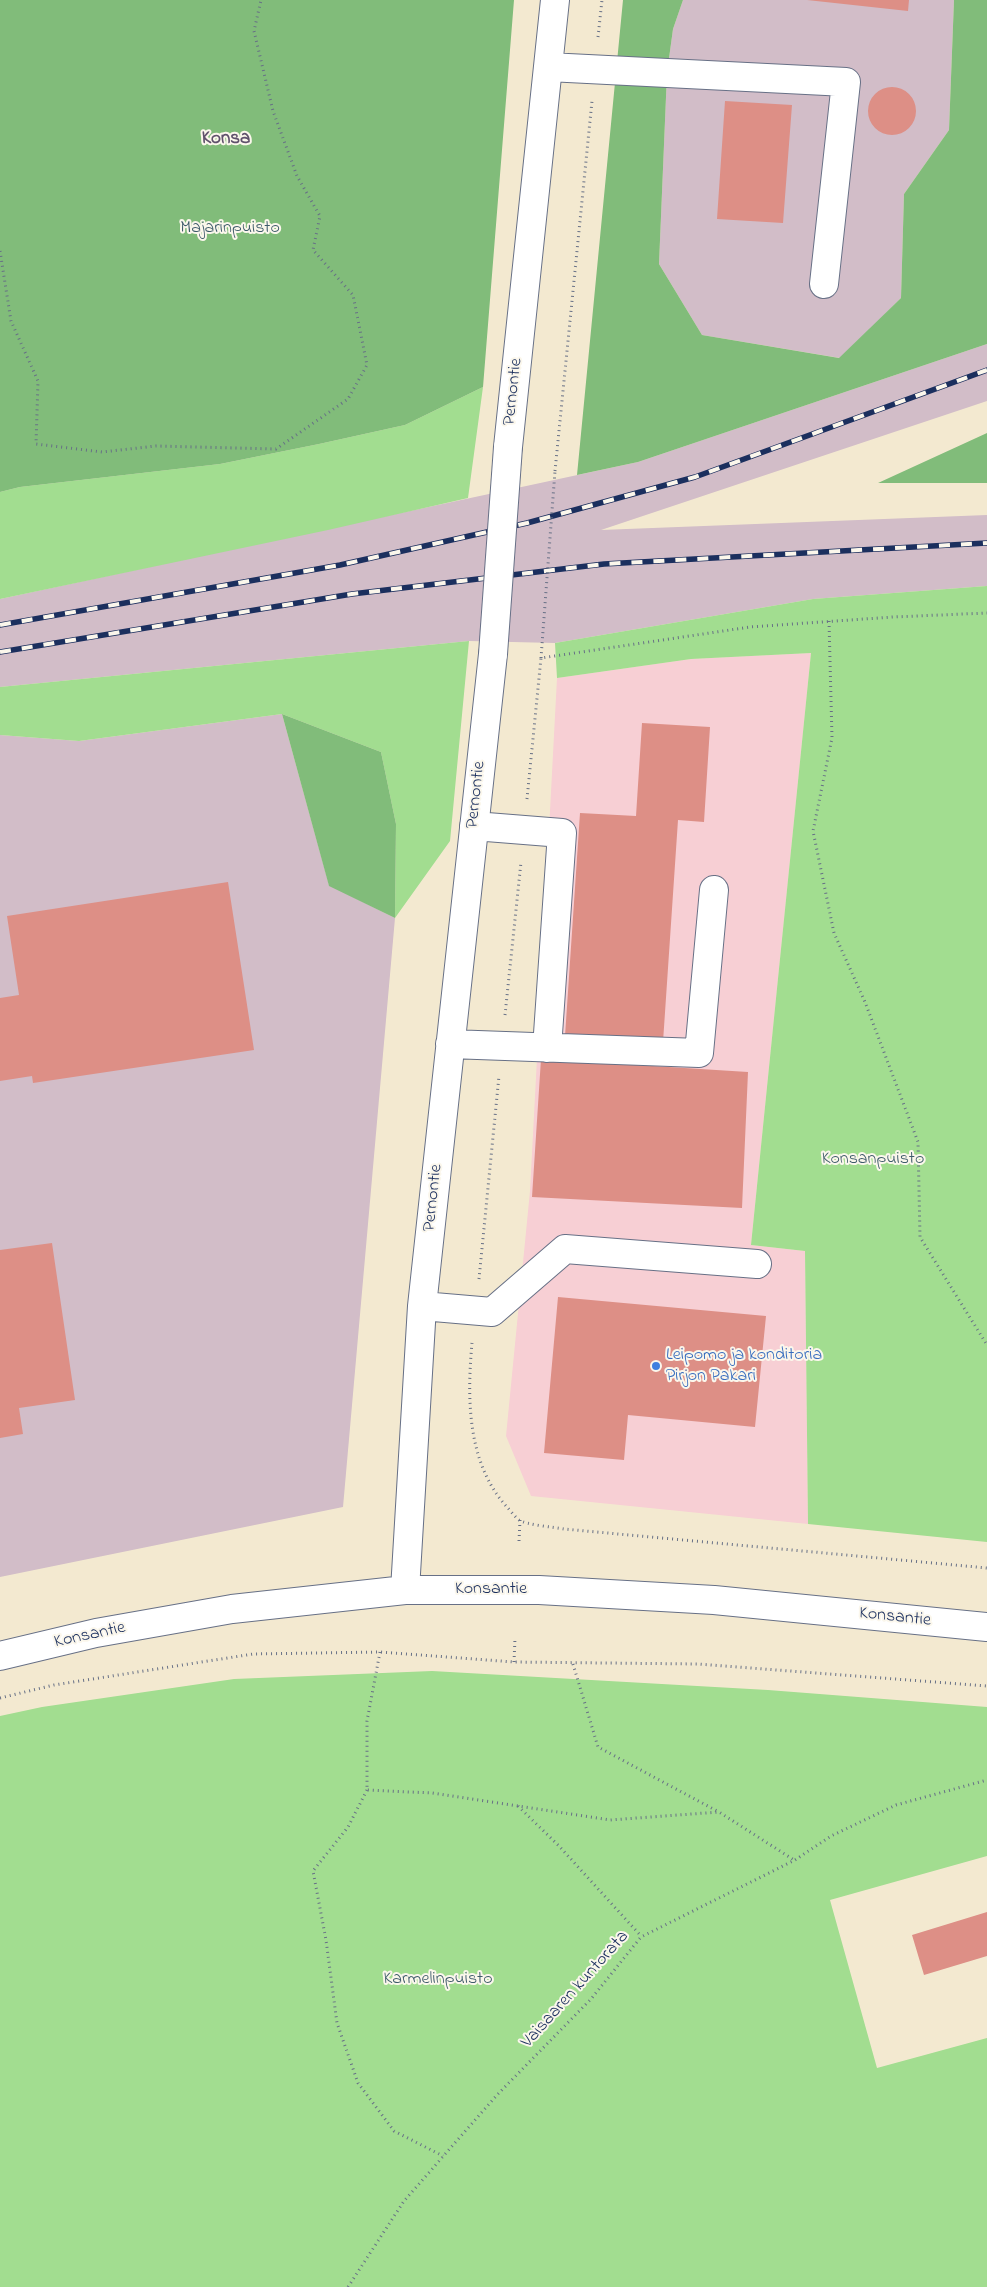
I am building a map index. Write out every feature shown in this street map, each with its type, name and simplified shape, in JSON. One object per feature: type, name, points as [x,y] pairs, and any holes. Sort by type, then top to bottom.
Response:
[{"type":"street","name":"Pernontie","points":[[404,1590],[422,1306],[493,654],[508,447],[555,0]]},
{"type":"street","points":[[548,67],[846,82],[824,284]]},
{"type":"street","points":[[474,826],[562,833],[547,1048]]},
{"type":"street","points":[[450,1044],[700,1054],[714,890]]},
{"type":"street","points":[[422,1306],[492,1312],[565,1249],[757,1264]]},
{"type":"street","name":"Konsantie","points":[[0,1656],[96,1633],[232,1609],[404,1590],[539,1590],[704,1600],[987,1627]]},
{"type":"path","points":[[0,251],[11,321],[38,382],[36,444],[102,452],[156,446],[276,449],[348,399],[367,365],[353,295],[313,250],[320,216],[297,176],[273,111],[254,31],[261,0]]},
{"type":"path","points":[[602,0],[556,471],[541,658],[475,1310],[471,1359],[472,1424],[475,1447],[488,1481],[520,1520],[564,1529],[987,1568]]},
{"type":"path","points":[[541,658],[750,627],[987,613]]},
{"type":"path","points":[[829,621],[832,738],[814,832],[834,933],[864,1002],[918,1142],[920,1237],[987,1345]]},
{"type":"path","points":[[519,1541],[520,1520]]},
{"type":"path","points":[[514,1662],[515,1638]]},
{"type":"path","points":[[380,1652],[367,1721],[367,1790],[348,1827],[314,1871],[326,1940],[337,2023],[358,2083],[394,2130],[443,2156]]},
{"type":"path","points":[[0,1698],[54,1685],[253,1654],[380,1652],[514,1662],[698,1664],[987,1686]]},
{"type":"path","points":[[574,1664],[598,1747],[719,1812],[795,1860]]},
{"type":"path","name":"Vaisaaren kuntorata","points":[[348,2287],[404,2201],[497,2095],[591,1999],[641,1936],[795,1860],[831,1836],[896,1806],[987,1780]]},
{"type":"path","points":[[367,1790],[432,1793],[610,1820],[719,1812]]},
{"type":"path","points":[[518,1806],[559,1846],[641,1936]]},
{"type":"shaded area","points":[[683,0],[954,0],[949,130],[904,194],[901,298],[840,358],[702,335],[659,264],[667,73],[673,29]]},
{"type":"shaded area","points":[[987,344],[987,401],[601,530],[987,515],[987,586],[813,599],[555,643],[469,641],[0,687],[0,599],[638,462]]},
{"type":"shaded area","points":[[811,653],[751,1245],[805,1251],[808,1524],[531,1496],[506,1436],[530,1191],[557,678],[691,659]]},
{"type":"shaded area","points":[[282,714],[329,885],[395,918],[343,1507],[0,1577],[0,735],[79,741]]},
{"type":"green space","name":"Majarinpuisto","points":[[0,0],[514,0],[483,387],[405,425],[319,444],[220,464],[20,487],[0,492]]},
{"type":"green space","points":[[623,0],[683,0],[673,29],[667,73],[659,264],[702,335],[839,358],[901,298],[904,194],[949,130],[954,0],[987,0],[987,344],[638,462],[577,475]]},
{"type":"green space","points":[[483,387],[468,498],[328,530],[0,599],[0,492],[20,487],[220,464],[319,444],[405,425]]},
{"type":"green space","points":[[987,433],[987,483],[878,483]]},
{"type":"green space","name":"Konsanpuisto","points":[[987,586],[987,1542],[808,1524],[805,1251],[751,1245],[811,653],[691,659],[557,678],[555,643],[813,599]]},
{"type":"green space","points":[[469,641],[450,841],[395,918],[396,824],[381,752],[282,714],[79,741],[0,735],[0,687]]},
{"type":"green space","points":[[282,714],[381,752],[396,824],[395,918],[329,886]]},
{"type":"green space","name":"Karmelinpuisto","points":[[432,1671],[768,1690],[987,1707],[987,1856],[830,1900],[877,2068],[987,2038],[987,2287],[0,2287],[0,1716],[42,1707],[234,1679]]},
{"type":"building","points":[[807,0],[909,0],[908,11]]},
{"type":"building","points":[[887,87],[897,87],[909,94],[916,106],[916,116],[909,128],[897,135],[887,135],[879,131],[872,124],[868,116],[868,106],[872,98],[879,91]]},
{"type":"building","points":[[725,101],[792,105],[783,223],[717,219]]},
{"type":"building","points":[[642,723],[710,727],[704,822],[678,820],[663,1042],[565,1036],[580,813],[636,816]]},
{"type":"building","points":[[228,882],[254,1050],[33,1083],[32,1076],[0,1081],[0,998],[19,995],[7,916]]},
{"type":"building","points":[[541,1059],[748,1072],[742,1208],[532,1197]]},
{"type":"building","points":[[52,1243],[75,1400],[19,1408],[23,1434],[0,1438],[0,1250]]},
{"type":"building","name":"Leipomo ja konditoria Pirjon Pakari","points":[[558,1297],[766,1316],[755,1427],[628,1415],[624,1460],[544,1453]]},
{"type":"building","points":[[987,1912],[987,1956],[924,1975],[912,1935]]},
{"type":"railway","points":[[0,625],[340,565],[527,523],[695,477],[987,370]]},
{"type":"railway","points":[[0,652],[352,594],[604,564],[987,543]]},
{"type":"place","name":"Leipomo ja konditoria Pirjon Pakari","points":[[656,1366]]},
{"type":"district","name":"Konsa","points":[[226,140]]}]
